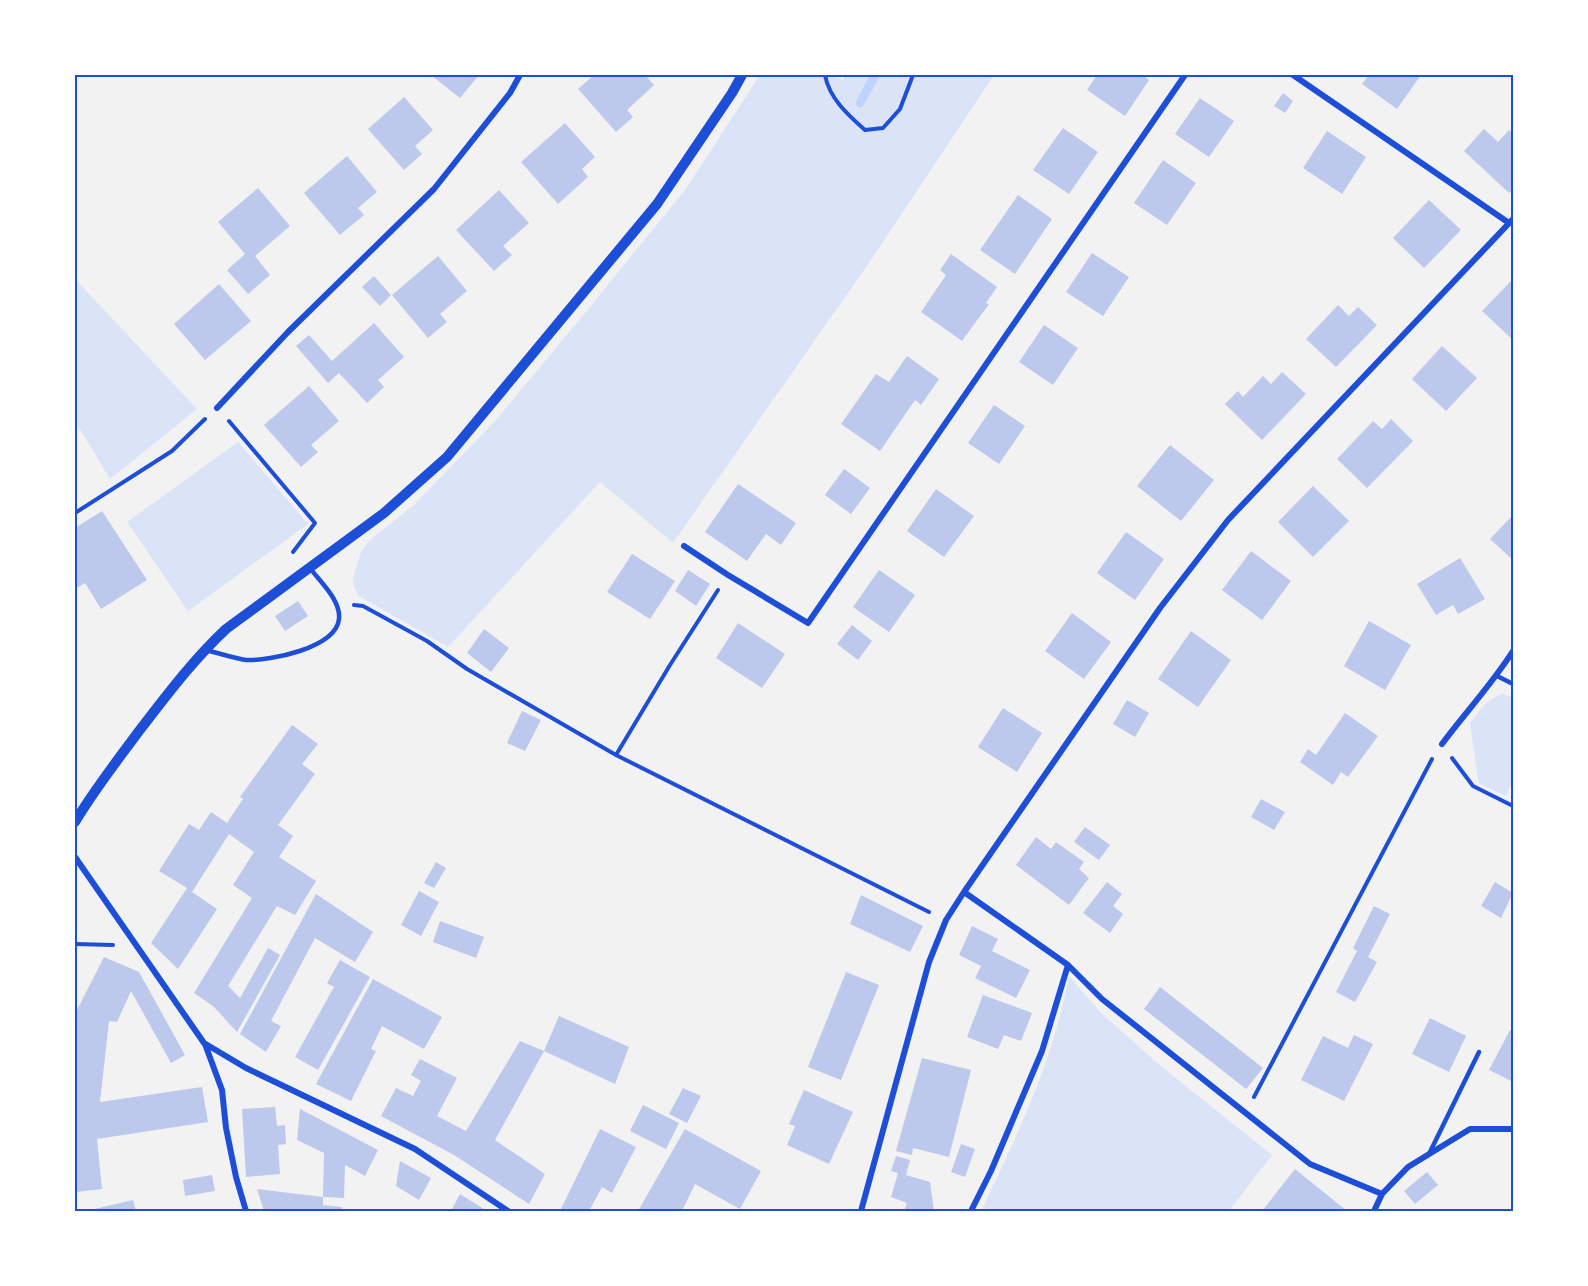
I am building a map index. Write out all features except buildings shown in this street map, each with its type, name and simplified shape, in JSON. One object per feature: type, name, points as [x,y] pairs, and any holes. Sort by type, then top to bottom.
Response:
[{"type":"street","points":[[217,408],[288,332],[434,189],[510,93],[520,75]]},
{"type":"street","points":[[75,822],[91,796],[203,650],[226,629],[384,513],[447,457],[657,204],[742,75]]},
{"type":"street","points":[[684,546],[808,624],[1185,75]]},
{"type":"street","points":[[861,1211],[929,962],[946,920],[964,892],[1160,608],[1228,520],[1511,221],[1293,75]]},
{"type":"street","points":[[1442,744],[1468,708],[1497,676],[1513,651]]},
{"type":"street","points":[[75,857],[204,1043],[222,1090],[226,1128],[246,1211]]},
{"type":"street","points":[[964,892],[1068,965],[1110,1006],[1187,1069],[1246,1111],[1310,1164],[1382,1194]]},
{"type":"street","points":[[970,1211],[991,1171],[1042,1051],[1068,965]]},
{"type":"street","points":[[204,1043],[246,1068],[415,1149],[508,1211]]},
{"type":"street","points":[[1374,1211],[1382,1194],[1408,1167],[1470,1129],[1513,1129]]},
{"type":"lane","points":[[203,650],[247,660],[276,656],[315,646],[332,635],[339,619],[335,601],[310,567]]},
{"type":"lane","points":[[1497,676],[1513,684]]},
{"type":"lane","points":[[1429,1154],[1479,1052]]},
{"type":"path","points":[[825,75],[831,93],[845,112],[865,130],[883,128],[900,109],[913,75]]},
{"type":"path","points":[[75,513],[172,451],[217,408],[315,523],[290,556]]},
{"type":"path","points":[[616,755],[669,665],[728,575]]},
{"type":"path","points":[[335,601],[363,606],[390,620],[427,640],[495,686],[616,755],[946,920]]},
{"type":"path","points":[[1246,1111],[1426,769],[1442,744],[1473,786],[1512,804]]},
{"type":"path","points":[[75,944],[119,945],[135,942]]},
{"type":"shaded area","points":[[760,75],[830,75],[843,80],[846,75],[994,75],[871,260],[673,543],[600,482],[448,647],[359,596],[354,587],[353,578],[361,552],[370,540],[414,505],[496,420],[685,190]]},
{"type":"shaded area","points":[[75,279],[197,409],[110,479],[75,421]]},
{"type":"shaded area","points":[[238,442],[308,524],[188,611],[127,522]]},
{"type":"shaded area","points":[[1502,694],[1513,697],[1513,781],[1506,796],[1480,784],[1478,780],[1470,723],[1488,702]]},
{"type":"shaded area","points":[[1069,976],[1101,1013],[1162,1067],[1272,1155],[1229,1211],[981,1211],[1033,1097],[1054,1038]]},
{"type":"waterway","points":[[860,103],[875,75]]}]
